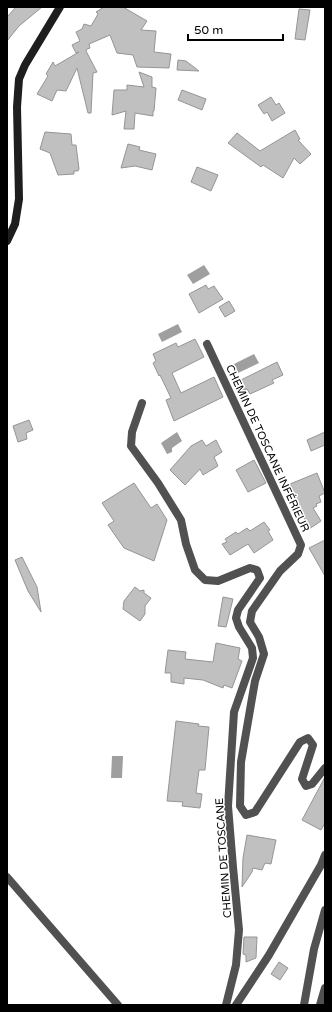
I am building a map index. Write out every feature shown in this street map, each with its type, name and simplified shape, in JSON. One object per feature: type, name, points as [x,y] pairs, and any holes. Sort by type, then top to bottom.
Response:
[{"type":"main road","points":[[7,241],[15,224],[19,198],[17,107],[19,79],[25,64],[60,7]]},
{"type":"street","name":"CHEMIN DE TOSCANE INFÉRIEUR","points":[[207,344],[301,545],[298,554],[280,571],[252,611],[250,622],[259,637],[264,654],[255,681],[241,762],[240,806],[246,815],[255,812],[300,742],[308,738],[313,745],[302,779],[306,786],[312,784],[325,768]]},
{"type":"street","name":"CHEMIN DE TOSCANE","points":[[142,403],[132,432],[131,446],[158,483],[181,520],[186,544],[195,570],[205,580],[218,581],[250,568],[257,570],[260,578],[238,610],[236,618],[239,627],[252,648],[252,658],[234,712],[228,806],[239,930],[236,965],[226,1005]]},
{"type":"street","points":[[236,1005],[269,955],[323,866],[325,855]]},
{"type":"street","points":[[7,877],[118,1005]]},
{"type":"street","points":[[304,1005],[314,949],[325,910]]},
{"type":"street","points":[[320,1005],[325,988]]},
{"type":"shaded area","points":[[204,265],[210,274],[193,284],[187,275]]},
{"type":"shaded area","points":[[178,324],[182,332],[162,342],[158,334]]},
{"type":"shaded area","points":[[254,354],[259,363],[238,373],[234,364]]},
{"type":"shaded area","points":[[177,432],[182,441],[172,448],[172,452],[167,454],[161,443]]},
{"type":"shaded area","points":[[112,756],[123,756],[122,778],[111,778]]},
{"type":"building","points":[[16,7],[42,7],[19,26],[7,41],[7,17]]},
{"type":"building","points":[[104,7],[123,7],[147,21],[141,30],[156,31],[154,52],[171,54],[169,68],[137,67],[133,55],[117,53],[110,35],[89,44],[90,48],[86,51],[97,72],[93,73],[91,113],[88,113],[77,68],[66,91],[57,90],[52,101],[37,94],[48,76],[46,74],[53,62],[55,66],[79,52],[76,53],[72,45],[80,41],[76,32],[82,29],[84,24],[91,26],[98,14],[96,12]]},
{"type":"building","points":[[299,9],[310,10],[305,40],[295,39]]},
{"type":"building","points":[[178,60],[186,61],[199,71],[177,70]]},
{"type":"building","points":[[139,72],[152,77],[152,87],[156,88],[153,116],[135,113],[134,129],[124,129],[126,111],[112,115],[114,90],[127,90],[127,85],[144,87]]},
{"type":"building","points":[[182,90],[206,99],[202,110],[178,100]]},
{"type":"building","points":[[271,97],[276,105],[279,103],[285,113],[272,121],[267,112],[264,114],[258,105]]},
{"type":"building","points":[[295,130],[300,139],[298,140],[311,154],[300,164],[294,158],[283,178],[263,165],[261,167],[228,143],[237,133],[260,151]]},
{"type":"building","points":[[45,132],[71,134],[72,145],[76,145],[78,171],[74,171],[74,174],[58,175],[50,153],[40,149]]},
{"type":"building","points":[[128,144],[140,147],[139,150],[156,154],[152,170],[135,166],[121,168]]},
{"type":"building","points":[[197,167],[218,175],[211,191],[191,182]]},
{"type":"building","points":[[206,285],[208,289],[214,286],[223,299],[199,313],[189,294]]},
{"type":"building","points":[[229,301],[235,311],[225,317],[219,307]]},
{"type":"building","points":[[195,339],[204,357],[172,373],[181,393],[214,377],[223,397],[174,421],[166,400],[171,398],[153,363],[156,361],[153,354],[176,343],[178,347]]},
{"type":"building","points":[[277,362],[283,375],[272,380],[274,383],[250,394],[247,389],[243,390],[237,382]]},
{"type":"building","points":[[29,420],[33,430],[26,433],[27,439],[18,442],[13,426]]},
{"type":"building","points":[[325,432],[325,445],[311,451],[307,440]]},
{"type":"building","points":[[202,440],[206,446],[216,440],[222,452],[214,457],[218,466],[203,475],[200,469],[185,485],[170,470],[191,446]]},
{"type":"building","points":[[254,460],[266,483],[248,492],[236,470]]},
{"type":"building","points":[[317,473],[325,493],[319,496],[321,502],[316,504],[317,506],[313,508],[321,521],[309,529],[290,484]]},
{"type":"building","points":[[134,483],[151,508],[157,504],[167,520],[154,561],[124,548],[108,525],[114,521],[102,503]]},
{"type":"building","points":[[264,522],[270,530],[268,531],[273,540],[254,553],[248,544],[230,555],[222,544],[227,542],[225,539],[236,532],[238,534],[247,528],[250,531]]},
{"type":"building","points":[[325,540],[325,576],[309,548]]},
{"type":"building","points":[[22,557],[37,587],[41,612],[28,591],[15,560]]},
{"type":"building","points":[[135,587],[140,591],[144,590],[144,593],[151,598],[145,606],[145,614],[140,621],[123,609],[124,601]]},
{"type":"building","points":[[223,597],[233,599],[226,627],[218,626]]},
{"type":"building","points":[[216,643],[240,648],[238,659],[242,661],[232,688],[224,685],[223,688],[203,680],[184,678],[184,684],[171,682],[171,673],[165,673],[168,650],[186,652],[185,659],[213,662]]},
{"type":"building","points":[[176,721],[209,727],[205,770],[199,770],[196,793],[202,794],[200,808],[182,806],[183,802],[167,801]]},
{"type":"building","points":[[325,777],[325,823],[321,830],[302,820]]},
{"type":"building","points":[[247,835],[276,840],[271,864],[265,863],[262,870],[253,868],[242,887],[243,858]]},
{"type":"building","points":[[244,937],[257,937],[256,958],[246,962],[246,955],[243,954]]},
{"type":"building","points":[[279,962],[288,968],[280,980],[271,974]]}]
